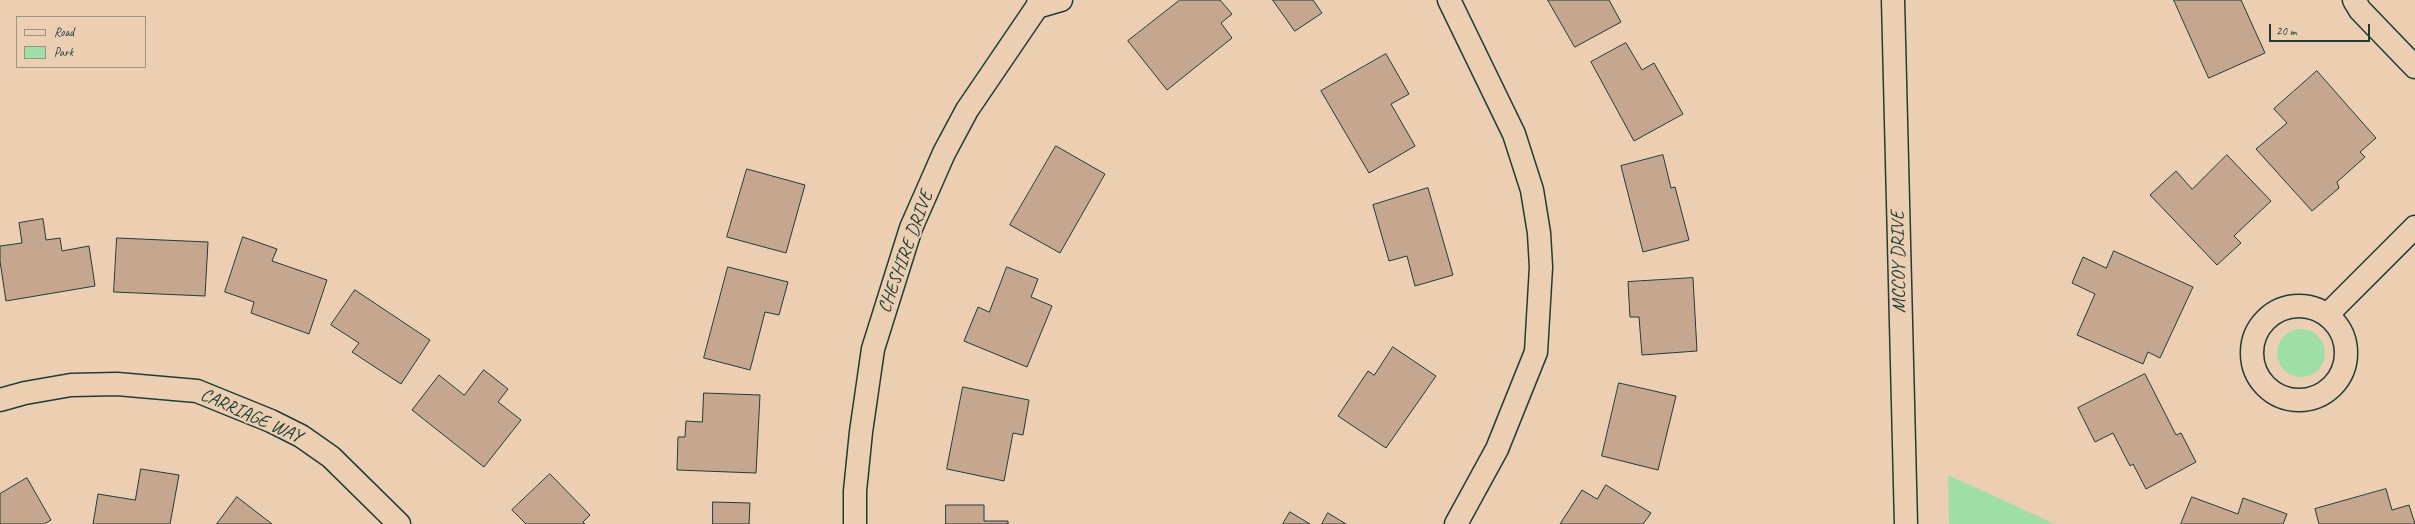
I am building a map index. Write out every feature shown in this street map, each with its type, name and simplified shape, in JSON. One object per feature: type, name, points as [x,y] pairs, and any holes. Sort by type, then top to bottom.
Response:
[{"type":"street","name":"CHESHIRE DRIVE","points":[[855,524],[855,491],[860,432],[873,349],[911,228],[944,153],[967,110],[1038,4],[1061,0]]},
{"type":"street","points":[[1449,0],[1514,134],[1522,154],[1532,190],[1539,233],[1541,267],[1536,352],[1500,443],[1456,524]]},
{"type":"street","name":"MCCOY DRIVE","points":[[1893,0],[1906,524]]},
{"type":"street","points":[[2354,0],[2360,10],[2415,67]]},
{"type":"street","points":[[2327,315],[2415,227]]},
{"type":"street","points":[[2298,305],[2314,308],[2327,315],[2338,326],[2344,340],[2346,356],[2342,371],[2334,384],[2322,394],[2307,399],[2292,399],[2277,395],[2264,385],[2256,372],[2252,357],[2253,342],[2259,328],[2270,316],[2283,308],[2298,305]]},
{"type":"street","name":"CARRIAGE WAY","points":[[0,400],[25,393],[71,385],[116,384],[197,391],[271,421],[301,436],[331,457],[399,524]]},
{"type":"green space","points":[[2301,329],[2310,331],[2318,336],[2323,344],[2325,353],[2323,362],[2318,370],[2310,375],[2301,377],[2292,375],[2284,370],[2279,362],[2277,353],[2279,344],[2284,336],[2292,331]]},
{"type":"green space","points":[[1948,475],[2055,524],[1949,524]]},
{"type":"building","points":[[1180,0],[1220,0],[1232,14],[1221,23],[1232,38],[1167,90],[1128,41]]},
{"type":"building","points":[[1273,0],[1313,0],[1322,13],[1295,31]]},
{"type":"building","points":[[1548,0],[1609,0],[1621,22],[1575,47]]},
{"type":"building","points":[[2174,0],[2241,0],[2265,53],[2209,78]]},
{"type":"building","points":[[1626,43],[1642,70],[1654,63],[1683,114],[1634,141],[1591,62]]},
{"type":"building","points":[[1386,54],[1409,94],[1391,104],[1415,146],[1369,173],[1321,91]]},
{"type":"building","points":[[2317,71],[2376,138],[2360,152],[2365,157],[2337,182],[2339,188],[2312,211],[2256,149],[2287,123],[2274,109]]},
{"type":"building","points":[[1056,146],[1105,174],[1060,253],[1010,225]]},
{"type":"building","points":[[1663,155],[1671,188],[1675,187],[1689,240],[1643,252],[1621,166]]},
{"type":"building","points":[[2227,155],[2271,201],[2234,236],[2241,243],[2217,265],[2150,195],[2176,171],[2192,189]]},
{"type":"building","points":[[747,169],[805,185],[786,253],[727,237]]},
{"type":"building","points":[[1428,188],[1453,275],[1415,286],[1407,256],[1389,261],[1373,205]]},
{"type":"building","points":[[43,219],[46,240],[60,238],[62,251],[89,246],[95,286],[6,301],[0,261],[0,246],[22,243],[19,223]]},
{"type":"building","points":[[243,237],[277,249],[272,261],[327,280],[309,334],[251,313],[254,302],[225,292]]},
{"type":"building","points":[[117,238],[208,242],[205,296],[114,292]]},
{"type":"building","points":[[2114,251],[2193,287],[2160,358],[2148,352],[2143,364],[2077,335],[2095,294],[2072,283],[2083,257],[2106,268]]},
{"type":"building","points":[[728,267],[788,282],[779,315],[765,312],[750,370],[704,358]]},
{"type":"building","points":[[1007,267],[1038,279],[1031,297],[1052,306],[1027,367],[964,341],[978,307],[989,312]]},
{"type":"building","points":[[1693,278],[1697,351],[1642,355],[1639,317],[1630,317],[1628,282]]},
{"type":"building","points":[[355,290],[430,340],[401,384],[352,352],[359,343],[331,325]]},
{"type":"building","points":[[1393,347],[1436,376],[1386,448],[1338,416],[1368,371],[1374,375]]},
{"type":"building","points":[[484,370],[508,389],[498,402],[521,420],[484,467],[412,410],[439,375],[464,395]]},
{"type":"building","points":[[2145,374],[2176,435],[2181,433],[2196,462],[2146,489],[2133,464],[2130,466],[2113,433],[2095,442],[2078,408]]},
{"type":"building","points":[[1619,383],[1676,396],[1658,470],[1602,456]]},
{"type":"building","points":[[963,387],[1029,400],[1023,435],[1013,433],[1004,481],[947,469]]},
{"type":"building","points":[[704,393],[760,395],[756,473],[677,470],[678,437],[685,437],[686,421],[702,422]]},
{"type":"building","points":[[141,469],[179,475],[170,524],[93,524],[98,494],[135,500]]},
{"type":"building","points":[[550,474],[590,515],[583,522],[585,524],[526,524],[512,510]]},
{"type":"building","points":[[27,478],[51,520],[44,524],[0,524],[0,494]]},
{"type":"building","points":[[1606,485],[1651,513],[1643,524],[1560,524],[1582,490],[1597,499]]},
{"type":"building","points":[[2386,489],[2392,510],[2409,505],[2415,524],[2319,524],[2315,509]]},
{"type":"building","points":[[237,497],[272,524],[217,524]]},
{"type":"building","points":[[2192,497],[2238,514],[2243,498],[2287,514],[2283,524],[2181,524]]},
{"type":"building","points":[[713,502],[750,503],[749,524],[713,524]]},
{"type":"building","points":[[946,505],[984,505],[984,521],[1008,521],[1008,524],[946,524]]},
{"type":"building","points":[[1290,512],[1310,524],[1283,524]]},
{"type":"building","points":[[1328,513],[1346,524],[1322,524]]}]
